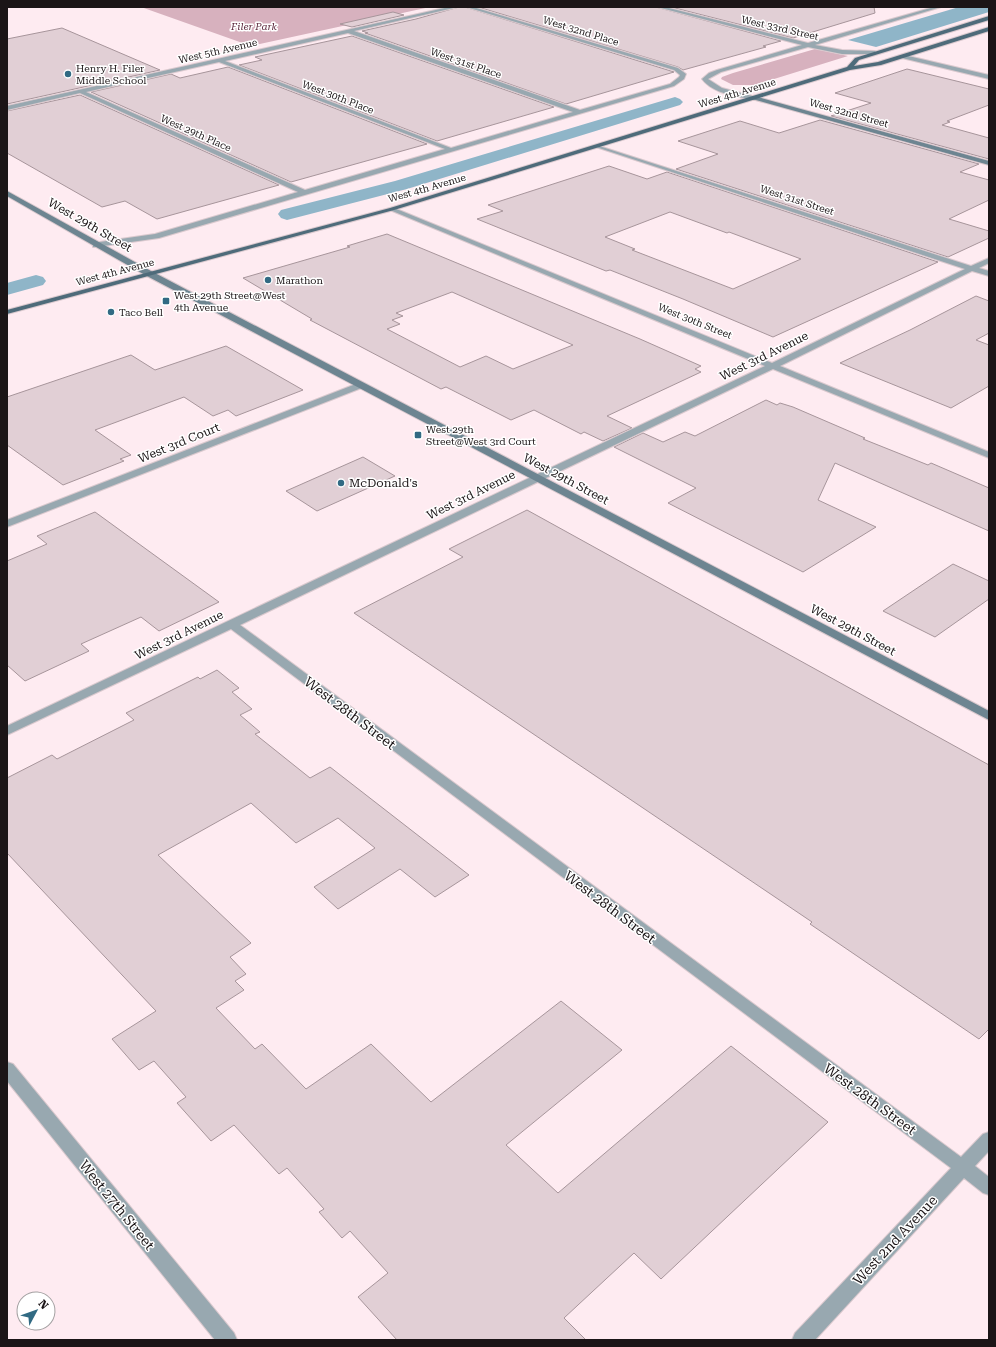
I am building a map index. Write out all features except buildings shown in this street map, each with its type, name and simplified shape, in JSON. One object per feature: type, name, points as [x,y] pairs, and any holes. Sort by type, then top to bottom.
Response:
[{"type":"main road","name":"West 4th Avenue","points":[[849,68],[857,59],[989,18]]},
{"type":"main road","name":"West 4th Avenue","points":[[7,312],[148,273],[392,209],[849,68],[878,64],[989,29]]},
{"type":"street","name":"West 5th Avenue","points":[[7,108],[456,7]]},
{"type":"street","name":"West 32nd Place","points":[[468,7],[676,70],[683,74],[682,78],[672,85],[579,112]]},
{"type":"street","name":"West 33rd Street","points":[[659,7],[807,45],[852,53],[875,54]]},
{"type":"street","name":"West 4th Avenue","points":[[705,79],[711,74],[719,71],[939,7]]},
{"type":"street","name":"West 31st Place","points":[[347,31],[579,112]]},
{"type":"street","points":[[904,56],[989,78]]},
{"type":"street","name":"West 30th Place","points":[[219,60],[452,150]]},
{"type":"street","name":"West 32nd Street","points":[[705,79],[710,85],[718,88],[989,163]]},
{"type":"street","name":"West 29th Place","points":[[79,91],[304,193]]},
{"type":"street","points":[[96,244],[144,239],[224,217],[579,112]]},
{"type":"street","name":"West 31st Street","points":[[598,146],[989,274]]},
{"type":"street","name":"West 29th Street","points":[[7,193],[148,273],[989,716]]},
{"type":"street","name":"West 30th Street","points":[[392,209],[989,455]]},
{"type":"street","name":"West 3rd Avenue","points":[[7,731],[774,366],[989,260]]},
{"type":"street","name":"West 3rd Court","points":[[7,524],[361,385]]},
{"type":"street","name":"West 28th Street","points":[[231,624],[989,1187]]},
{"type":"street","name":"West 27th Street","points":[[7,1069],[227,1340]]},
{"type":"street","name":"West 2nd Avenue","points":[[802,1340],[989,1140]]},
{"type":"green space","name":"Filer Park","points":[[141,7],[430,7],[251,46]]},
{"type":"green space","points":[[815,49],[848,56],[755,85],[733,85],[721,79],[722,77],[733,73]]},
{"type":"water","points":[[959,7],[989,7],[989,12],[876,47],[848,40]]},
{"type":"waterway","points":[[287,214],[401,185],[675,102]]},
{"type":"waterway","points":[[7,289],[36,281]]},
{"type":"place","name":"Henry H. Filer Middle School","points":[[68,74]]},
{"type":"place","name":"Marathon","points":[[268,280]]},
{"type":"place","name":"West 29th Street@West 4th Avenue","points":[[166,301]]},
{"type":"place","name":"Taco Bell","points":[[111,312]]},
{"type":"place","name":"West 29th Street@West 3rd Court","points":[[418,435]]},
{"type":"place","name":"McDonald's","points":[[341,483]]}]
